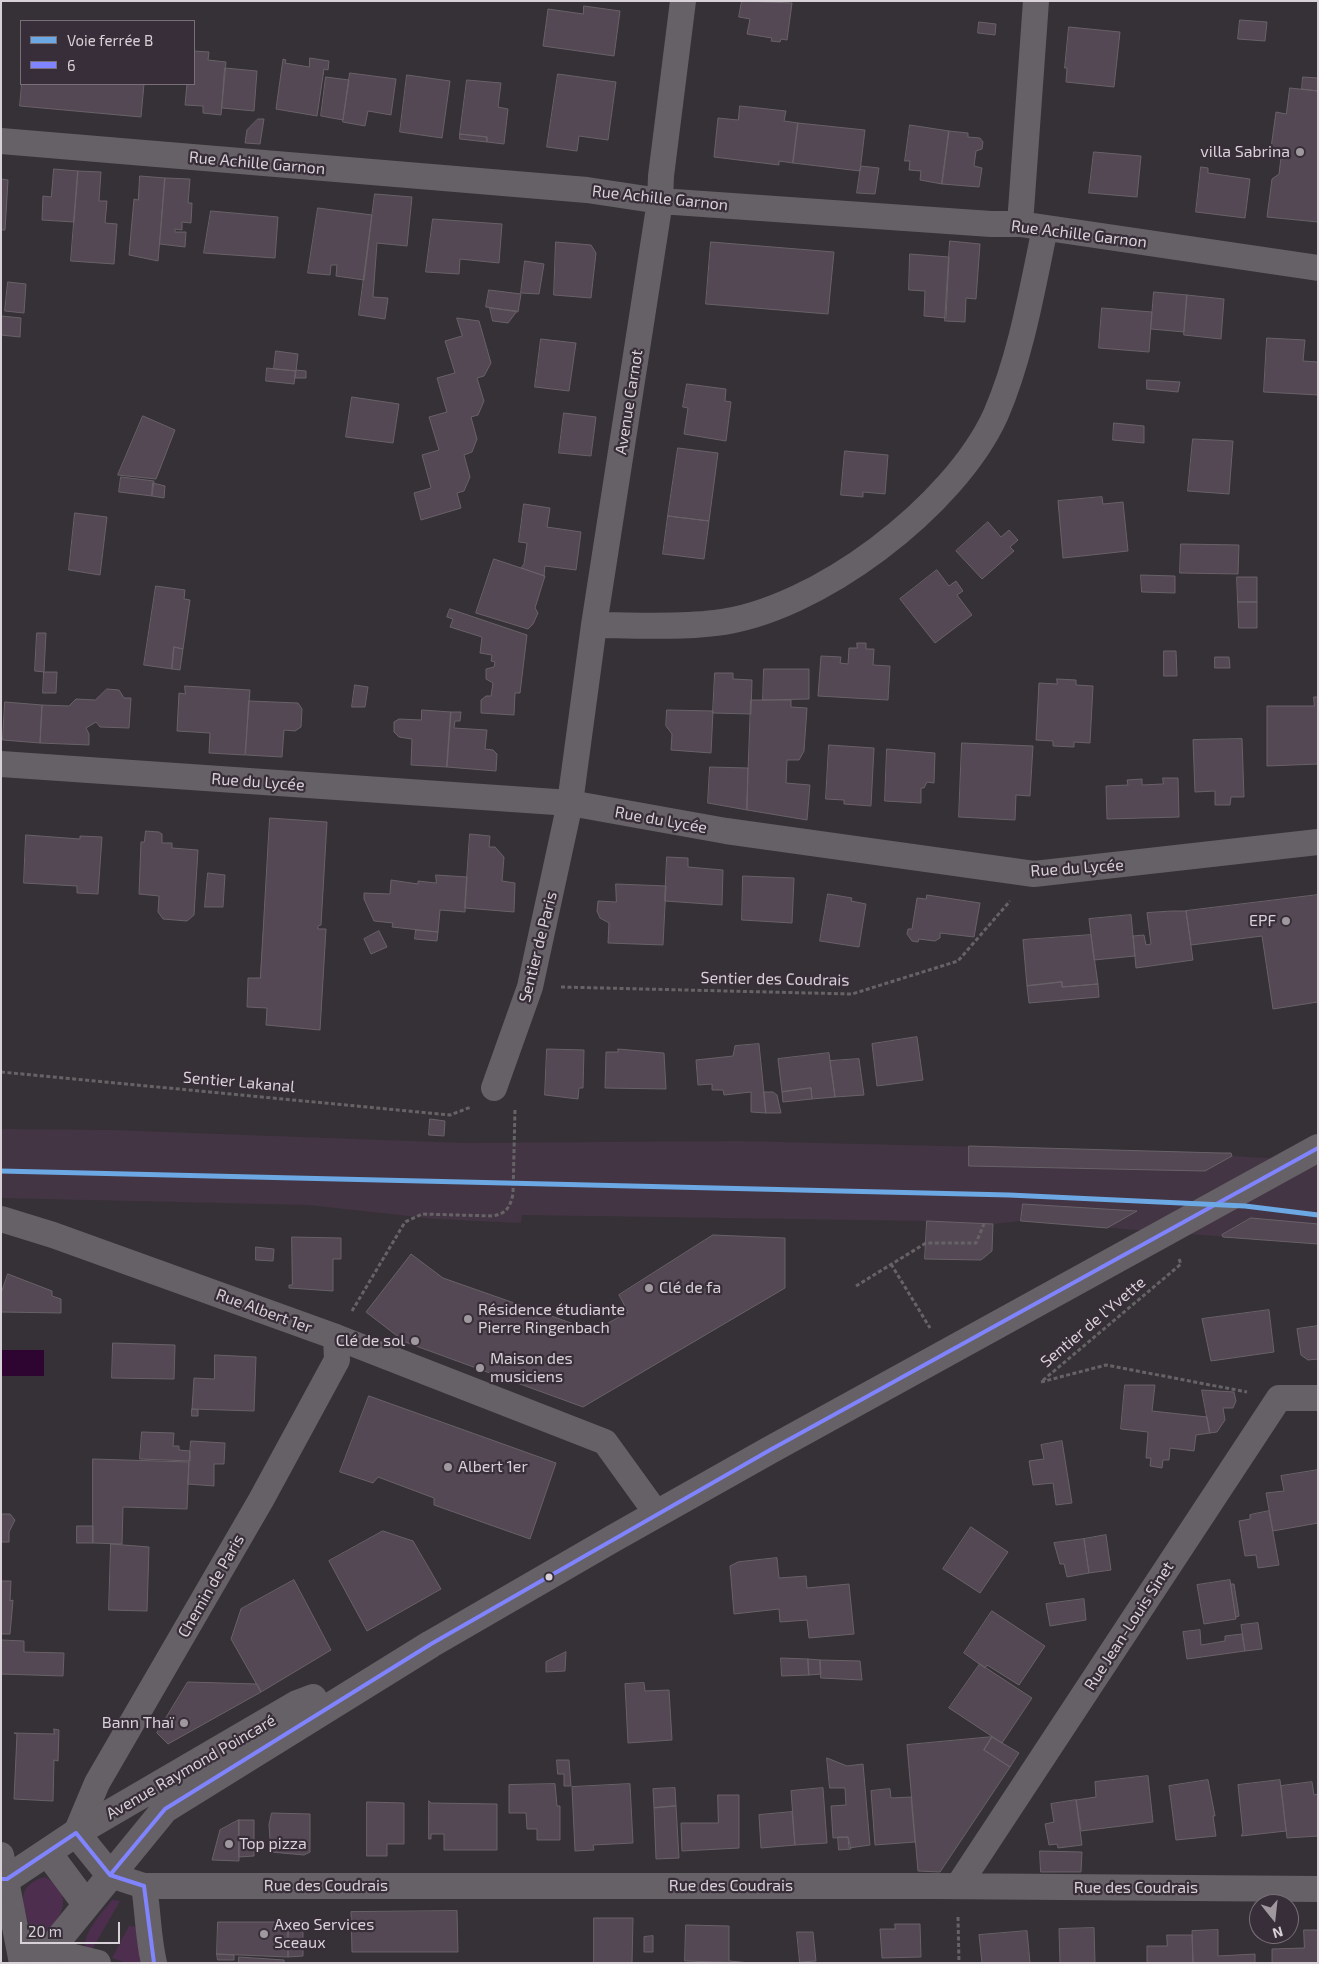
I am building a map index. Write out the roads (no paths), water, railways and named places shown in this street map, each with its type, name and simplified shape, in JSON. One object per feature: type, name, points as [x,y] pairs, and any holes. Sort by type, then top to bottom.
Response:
[{"type":"street","name":"Avenue Carnot","points":[[570,803],[594,626],[660,200],[661,176],[684,1]]},
{"type":"street","points":[[1020,224],[1036,1]]},
{"type":"street","name":"Rue Achille Garnon","points":[[1,141],[587,190],[660,200],[991,224],[1020,224],[1318,268]]},
{"type":"street","points":[[594,626],[716,623],[769,611],[829,581],[885,546],[931,502],[978,448],[995,415],[1010,379],[1045,228]]},
{"type":"street","name":"Rue du Lycée","points":[[1,764],[570,803],[726,831],[1034,874],[1318,842]]},
{"type":"street","name":"Sentier de Paris","points":[[494,1088],[530,987],[570,803]]},
{"type":"street","name":"Avenue Raymond Poincaré","points":[[44,1957],[165,1809],[384,1673],[657,1514],[1047,1296],[1318,1148]]},
{"type":"street","name":"Rue Albert 1er","points":[[1,1219],[53,1235],[336,1337],[605,1442],[657,1514]]},
{"type":"street","name":"Chemin de Paris","points":[[76,1834],[97,1783],[261,1500],[337,1360],[336,1337]]},
{"type":"street","name":"Rue Jean-Louis Sinet","points":[[958,1886],[1279,1398],[1318,1398]]},
{"type":"street","name":"Avenue Raymond Poincaré","points":[[3,1876],[48,1853],[127,1803],[297,1704],[384,1673]]},
{"type":"street","points":[[97,1783],[109,1798],[127,1803]]},
{"type":"street","points":[[76,1834],[110,1875]]},
{"type":"street","points":[[48,1853],[86,1904]]},
{"type":"street","name":"Rue des Coudrais","points":[[110,1875],[144,1886],[958,1886],[1318,1890]]},
{"type":"street","points":[[3,1876],[22,1963]]},
{"type":"street","points":[[144,1886],[154,1963]]},
{"type":"street","points":[[17,1934],[27,1946],[44,1957],[98,1963]]},
{"type":"rail line","name":"B","points":[[1,1171],[1009,1195],[1245,1206],[1318,1215]]},
{"type":"place","name":"villa Sabrina","points":[[1300,152]]},
{"type":"place","name":"EPF","points":[[1286,921]]},
{"type":"place","name":"Clé de fa","points":[[649,1288]]},
{"type":"place","name":"Résidence étudiante Pierre Ringenbach","points":[[468,1319]]},
{"type":"place","name":"Clé de sol","points":[[415,1341]]},
{"type":"place","name":"Maison des musiciens","points":[[480,1368]]},
{"type":"place","name":"Albert 1er","points":[[448,1467]]},
{"type":"place","name":"Bann Thaï","points":[[184,1723]]},
{"type":"place","name":"Top pizza","points":[[229,1844]]},
{"type":"place","name":"Axeo Services Sceaux","points":[[264,1934]]}]
